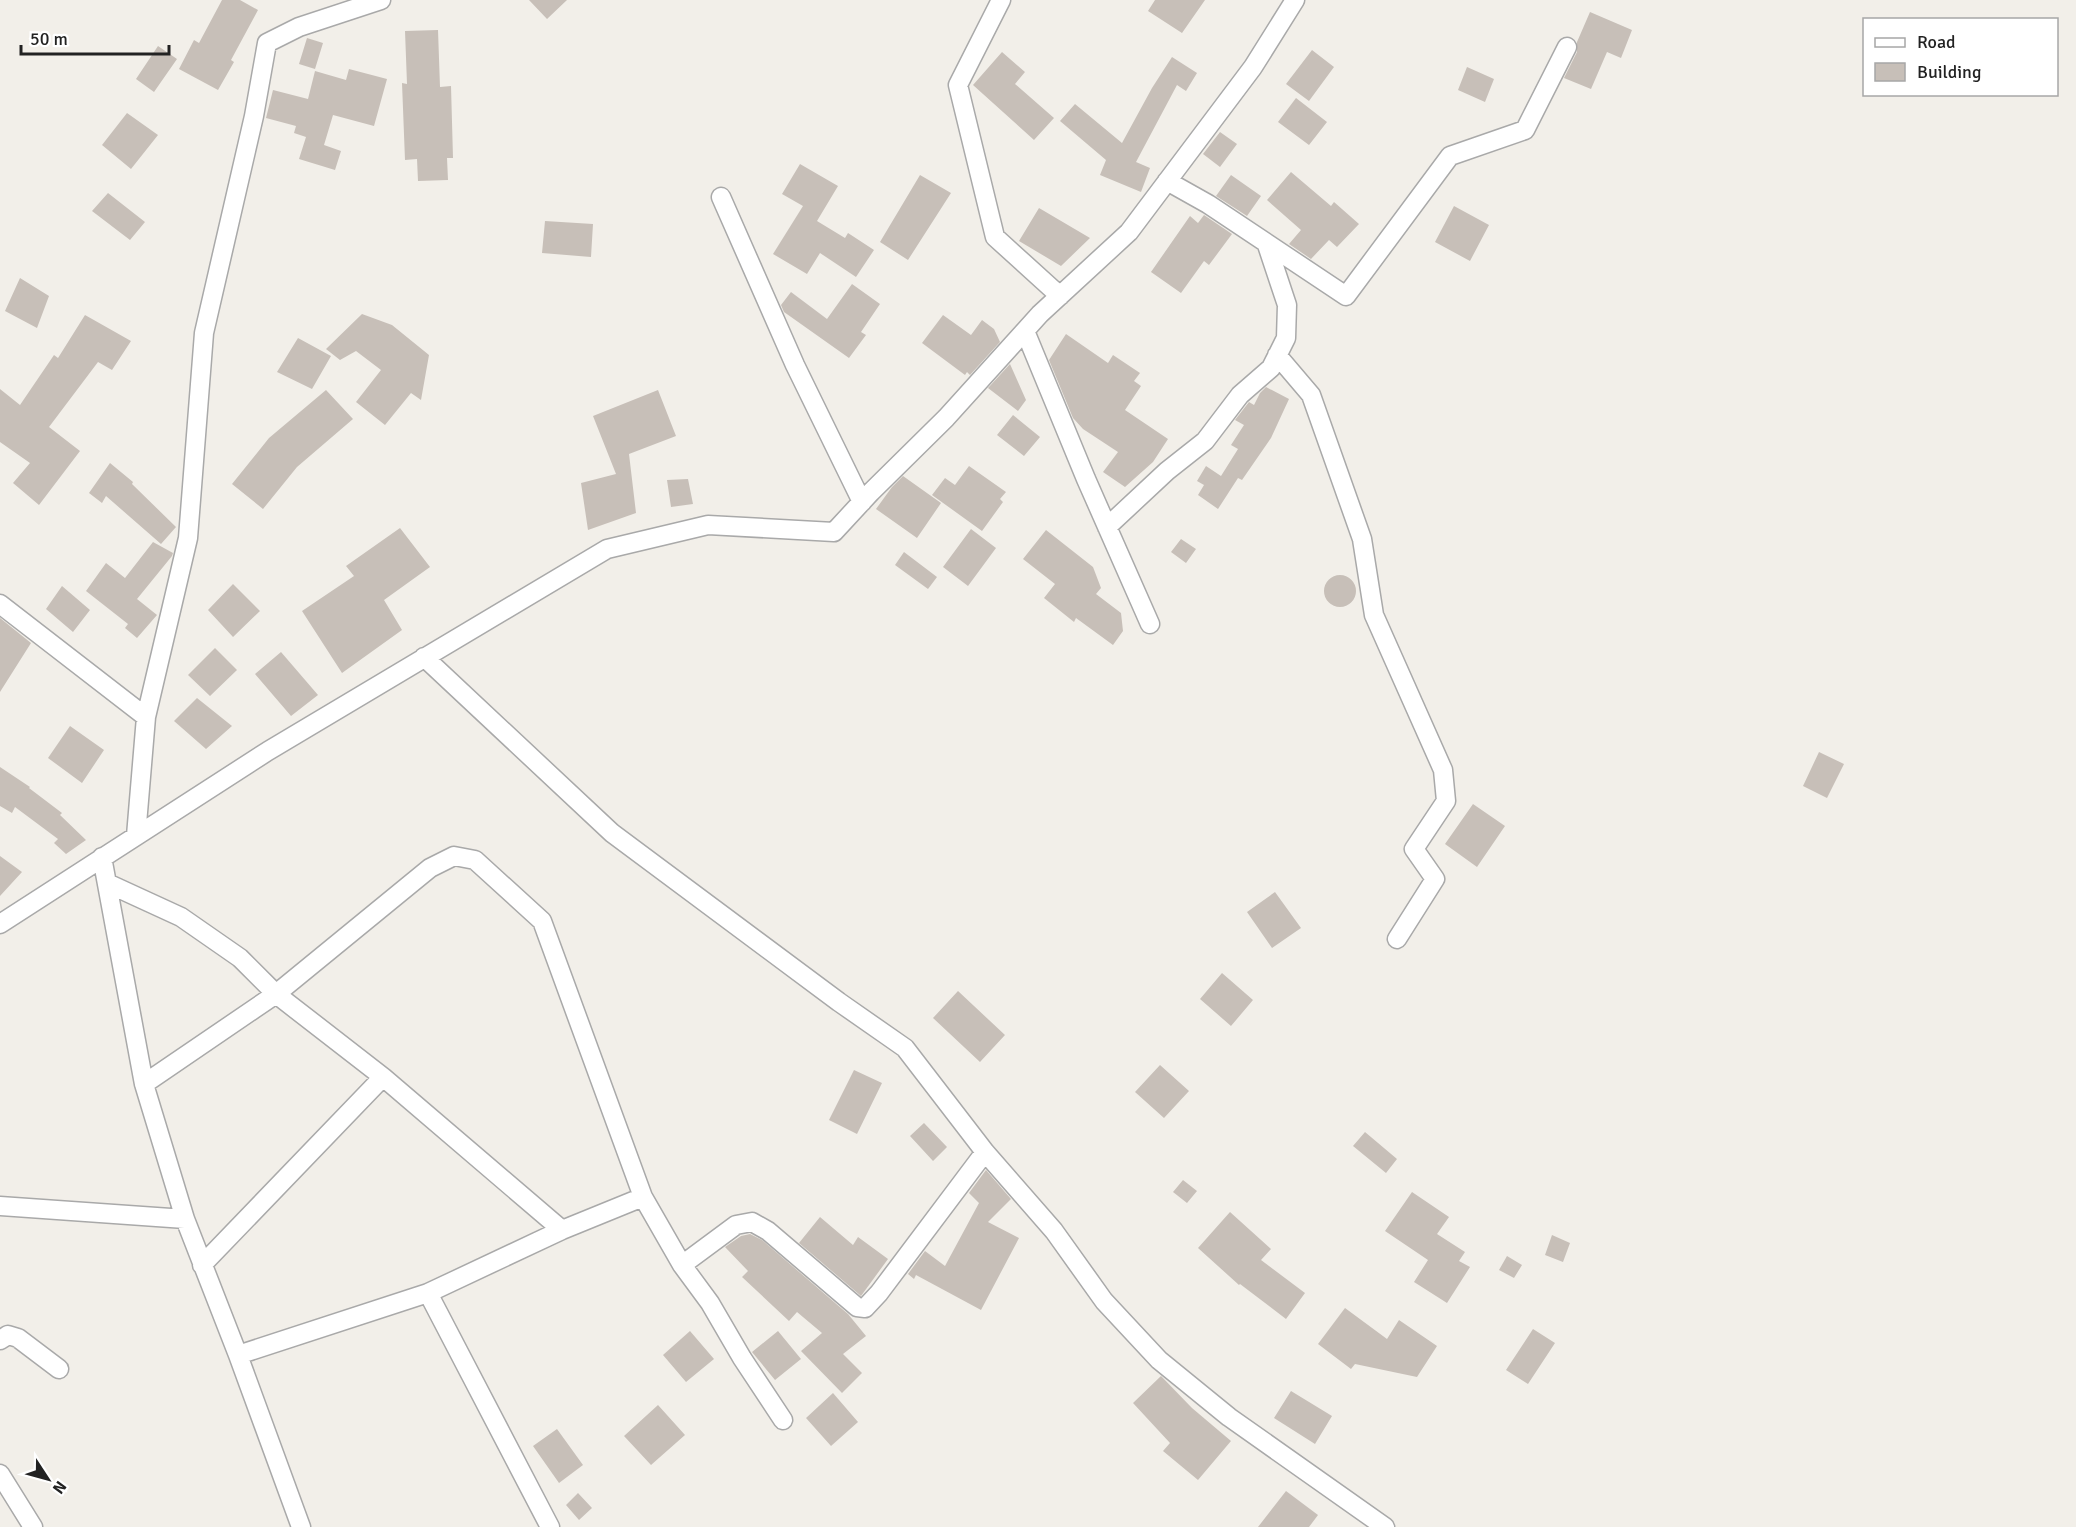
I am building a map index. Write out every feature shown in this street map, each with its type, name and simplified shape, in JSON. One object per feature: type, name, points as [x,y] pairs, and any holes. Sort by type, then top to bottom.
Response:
[{"type":"street","points":[[136,836],[146,717],[188,538],[204,333],[254,116],[267,43],[299,27],[381,0]]},
{"type":"street","points":[[1000,0],[958,85],[995,237],[1060,296]]},
{"type":"street","points":[[0,924],[268,751],[607,549],[708,525],[834,532],[946,418],[1025,331],[1129,232],[1253,67],[1295,0]]},
{"type":"street","points":[[1167,181],[1208,204],[1346,296],[1450,156],[1525,130],[1567,47]]},
{"type":"street","points":[[722,197],[795,365],[862,502]]},
{"type":"street","points":[[1107,528],[1167,471],[1205,441],[1240,395],[1271,368],[1286,338],[1287,305],[1267,244]]},
{"type":"street","points":[[1025,331],[1107,528],[1150,624]]},
{"type":"street","points":[[1277,355],[1311,395],[1362,539],[1374,615],[1443,770],[1446,801],[1414,849],[1435,879],[1397,939]]},
{"type":"street","points":[[0,604],[146,717]]},
{"type":"street","points":[[424,657],[612,833],[838,1002],[905,1048],[986,1152],[1054,1231],[1104,1301],[1159,1360],[1238,1424],[1385,1527]]},
{"type":"street","points":[[144,1083],[276,994],[430,868],[454,856],[475,861],[542,921],[643,1197],[682,1264],[710,1303],[742,1358],[783,1420]]},
{"type":"street","points":[[102,857],[144,1083],[185,1219],[301,1527]]},
{"type":"street","points":[[107,884],[181,917],[240,958],[276,994],[383,1077],[562,1230]]},
{"type":"street","points":[[202,1265],[383,1077]]},
{"type":"street","points":[[682,1264],[736,1225],[752,1222],[768,1230],[857,1306],[865,1308],[879,1293],[986,1152]]},
{"type":"street","points":[[238,1355],[428,1293],[562,1230],[643,1197]]},
{"type":"street","points":[[0,1206],[185,1219]]},
{"type":"street","points":[[428,1293],[550,1527]]},
{"type":"street","points":[[0,1340],[8,1335],[18,1338],[59,1369]]},
{"type":"street","points":[[0,1474],[33,1527]]},
{"type":"building","points":[[222,0],[240,0],[258,10],[218,90],[179,69],[194,40],[199,43]]},
{"type":"building","points":[[529,0],[567,0],[547,19]]},
{"type":"building","points":[[1155,0],[1205,0],[1182,33],[1148,11]]},
{"type":"building","points":[[1590,12],[1632,30],[1621,58],[1607,52],[1591,89],[1564,78],[1577,52],[1577,42]]},
{"type":"building","points":[[438,30],[440,87],[451,86],[453,158],[447,158],[448,180],[418,181],[417,159],[405,160],[402,83],[407,84],[405,31]]},
{"type":"building","points":[[307,38],[323,43],[315,69],[299,64]]},
{"type":"building","points":[[158,46],[177,59],[154,92],[136,79]]},
{"type":"building","points":[[1312,50],[1334,67],[1309,101],[1286,84]]},
{"type":"building","points":[[1002,52],[1025,72],[1015,84],[1054,118],[1034,140],[973,85]]},
{"type":"building","points":[[1172,57],[1197,73],[1186,91],[1177,85],[1136,162],[1150,168],[1141,192],[1100,175],[1106,160],[1060,121],[1075,104],[1122,143]]},
{"type":"building","points":[[1467,67],[1494,79],[1485,102],[1458,90]]},
{"type":"building","points":[[349,69],[387,79],[374,126],[333,115],[324,145],[341,151],[335,170],[299,159],[306,137],[294,133],[296,126],[266,118],[273,90],[308,99],[315,71],[346,80]]},
{"type":"building","points":[[1296,98],[1327,122],[1309,145],[1278,122]]},
{"type":"building","points":[[127,113],[158,135],[131,169],[102,145]]},
{"type":"building","points":[[1220,132],[1237,144],[1220,167],[1203,154]]},
{"type":"building","points":[[800,164],[838,186],[817,221],[845,238],[848,233],[874,250],[856,277],[820,253],[807,274],[773,254],[803,206],[782,194]]},
{"type":"building","points":[[1291,172],[1331,206],[1334,202],[1359,224],[1337,247],[1329,240],[1311,259],[1289,244],[1301,230],[1267,200]]},
{"type":"building","points":[[920,175],[951,193],[908,260],[880,242]]},
{"type":"building","points":[[1231,175],[1261,196],[1247,216],[1216,196]]},
{"type":"building","points":[[108,193],[145,222],[130,240],[92,211]]},
{"type":"building","points":[[1454,206],[1489,225],[1470,261],[1435,242]]},
{"type":"building","points":[[1039,208],[1090,238],[1061,266],[1019,241]]},
{"type":"building","points":[[1204,215],[1232,234],[1209,265],[1204,261],[1181,293],[1151,272],[1190,216],[1198,223]]},
{"type":"building","points":[[545,221],[593,224],[591,257],[542,253]]},
{"type":"building","points":[[20,278],[49,296],[37,328],[5,311]]},
{"type":"building","points":[[852,284],[880,304],[861,332],[866,335],[849,358],[784,312],[781,305],[791,292],[827,319]]},
{"type":"building","points":[[362,314],[392,325],[429,355],[421,400],[411,393],[385,425],[356,402],[381,370],[356,351],[340,360],[326,349]]},
{"type":"building","points":[[85,315],[131,341],[112,370],[98,362],[49,427],[80,451],[39,505],[13,483],[30,463],[0,442],[0,389],[20,405],[54,355],[58,358]]},
{"type":"building","points":[[943,315],[971,335],[982,320],[994,329],[1000,342],[970,375],[967,372],[965,375],[922,343]]},
{"type":"building","points":[[1066,334],[1108,363],[1113,355],[1140,373],[1134,381],[1141,386],[1125,410],[1168,439],[1153,462],[1125,487],[1103,472],[1118,452],[1083,429],[1073,418],[1049,360]]},
{"type":"building","points":[[298,338],[331,356],[312,389],[277,372]]},
{"type":"building","points":[[1010,364],[1026,400],[1018,411],[988,388]]},
{"type":"building","points":[[1266,387],[1289,399],[1271,438],[1242,480],[1238,478],[1218,509],[1198,495],[1204,485],[1197,481],[1206,466],[1221,476],[1238,449],[1231,445],[1244,425],[1235,420],[1249,402],[1254,405]]},
{"type":"building","points":[[326,390],[353,419],[297,467],[263,509],[232,484],[269,438]]},
{"type":"building","points":[[658,390],[676,436],[629,454],[636,513],[588,530],[581,483],[616,474],[593,416]]},
{"type":"building","points":[[1013,415],[1040,437],[1024,456],[997,435]]},
{"type":"building","points":[[110,463],[133,482],[132,484],[176,527],[161,544],[106,496],[102,503],[89,493]]},
{"type":"building","points":[[969,466],[1006,492],[1000,499],[1003,502],[982,531],[932,495],[945,478],[955,485]]},
{"type":"building","points":[[903,476],[941,503],[917,538],[876,509]]},
{"type":"building","points":[[688,479],[693,504],[671,507],[667,480]]},
{"type":"building","points":[[400,528],[430,567],[384,600],[402,630],[342,673],[302,611],[354,576],[346,566]]},
{"type":"building","points":[[971,529],[996,548],[968,586],[943,567]]},
{"type":"building","points":[[1046,530],[1093,567],[1101,588],[1096,594],[1121,613],[1123,631],[1113,645],[1076,618],[1074,622],[1044,598],[1055,584],[1023,559]]},
{"type":"building","points":[[1181,539],[1196,549],[1186,563],[1171,552]]},
{"type":"building","points":[[153,542],[173,553],[137,599],[157,615],[137,638],[125,628],[128,624],[86,591],[106,563],[125,578]]},
{"type":"building","points":[[904,552],[937,577],[928,589],[895,565]]},
{"type":"building","points":[[1340,575],[1351,580],[1356,591],[1351,602],[1340,607],[1329,602],[1324,591],[1329,580]]},
{"type":"building","points":[[233,584],[260,611],[233,637],[208,610]]},
{"type":"building","points":[[62,586],[90,610],[73,632],[46,609]]},
{"type":"building","points":[[0,618],[31,643],[0,692]]},
{"type":"building","points":[[215,648],[237,670],[210,696],[188,675]]},
{"type":"building","points":[[281,652],[318,695],[291,716],[255,674]]},
{"type":"building","points":[[197,698],[232,726],[206,749],[174,721]]},
{"type":"building","points":[[70,726],[104,750],[82,783],[48,758]]},
{"type":"building","points":[[1819,752],[1844,764],[1827,798],[1803,786]]},
{"type":"building","points":[[0,767],[30,787],[62,813],[60,815],[86,840],[66,854],[54,843],[58,839],[15,807],[12,813],[0,806]]},
{"type":"building","points":[[1473,804],[1505,826],[1477,867],[1445,844]]},
{"type":"building","points":[[0,856],[22,872],[0,896]]},
{"type":"building","points":[[1275,892],[1301,928],[1272,948],[1247,912]]},
{"type":"building","points":[[1222,973],[1253,1000],[1231,1026],[1200,999]]},
{"type":"building","points":[[958,991],[1005,1035],[980,1062],[933,1018]]},
{"type":"building","points":[[1160,1065],[1189,1091],[1164,1118],[1135,1092]]},
{"type":"building","points":[[854,1070],[882,1083],[857,1134],[829,1120]]},
{"type":"building","points":[[924,1123],[947,1147],[933,1161],[910,1136]]},
{"type":"building","points":[[1365,1132],[1397,1159],[1386,1173],[1353,1146]]},
{"type":"building","points":[[986,1170],[1011,1199],[988,1222],[1019,1238],[981,1310],[916,1275],[914,1279],[908,1274],[925,1251],[945,1266],[979,1203],[969,1193]]},
{"type":"building","points":[[1183,1180],[1197,1191],[1187,1203],[1173,1192]]},
{"type":"building","points":[[1412,1192],[1449,1217],[1437,1234],[1465,1252],[1459,1261],[1470,1267],[1447,1303],[1414,1282],[1428,1260],[1385,1231]]},
{"type":"building","points":[[1230,1212],[1271,1249],[1261,1260],[1305,1293],[1286,1319],[1239,1285],[1198,1248]]},
{"type":"building","points":[[820,1217],[853,1245],[858,1237],[888,1259],[861,1296],[799,1243]]},
{"type":"building","points":[[750,1234],[762,1240],[848,1314],[866,1336],[843,1354],[862,1373],[842,1393],[801,1351],[822,1333],[797,1312],[789,1321],[742,1277],[748,1271],[725,1247],[741,1236]]},
{"type":"building","points":[[1552,1235],[1570,1243],[1563,1262],[1545,1255]]},
{"type":"building","points":[[1507,1256],[1522,1265],[1514,1278],[1499,1270]]},
{"type":"building","points":[[1345,1308],[1387,1339],[1399,1320],[1437,1346],[1417,1377],[1355,1364],[1351,1369],[1318,1344]]},
{"type":"building","points":[[1533,1329],[1555,1343],[1528,1384],[1506,1370]]},
{"type":"building","points":[[690,1331],[714,1359],[686,1382],[663,1355]]},
{"type":"building","points":[[778,1331],[801,1359],[775,1380],[752,1352]]},
{"type":"building","points":[[1161,1376],[1192,1408],[1231,1441],[1198,1480],[1163,1451],[1170,1443],[1133,1403]]},
{"type":"building","points":[[1291,1391],[1332,1416],[1315,1444],[1274,1418]]},
{"type":"building","points":[[833,1393],[858,1422],[831,1446],[806,1418]]},
{"type":"building","points":[[658,1405],[685,1435],[651,1465],[624,1436]]},
{"type":"building","points":[[557,1429],[583,1465],[559,1483],[533,1446]]},
{"type":"building","points":[[1286,1491],[1318,1515],[1309,1527],[1258,1527]]},
{"type":"building","points":[[578,1493],[592,1508],[579,1520],[566,1505]]}]
